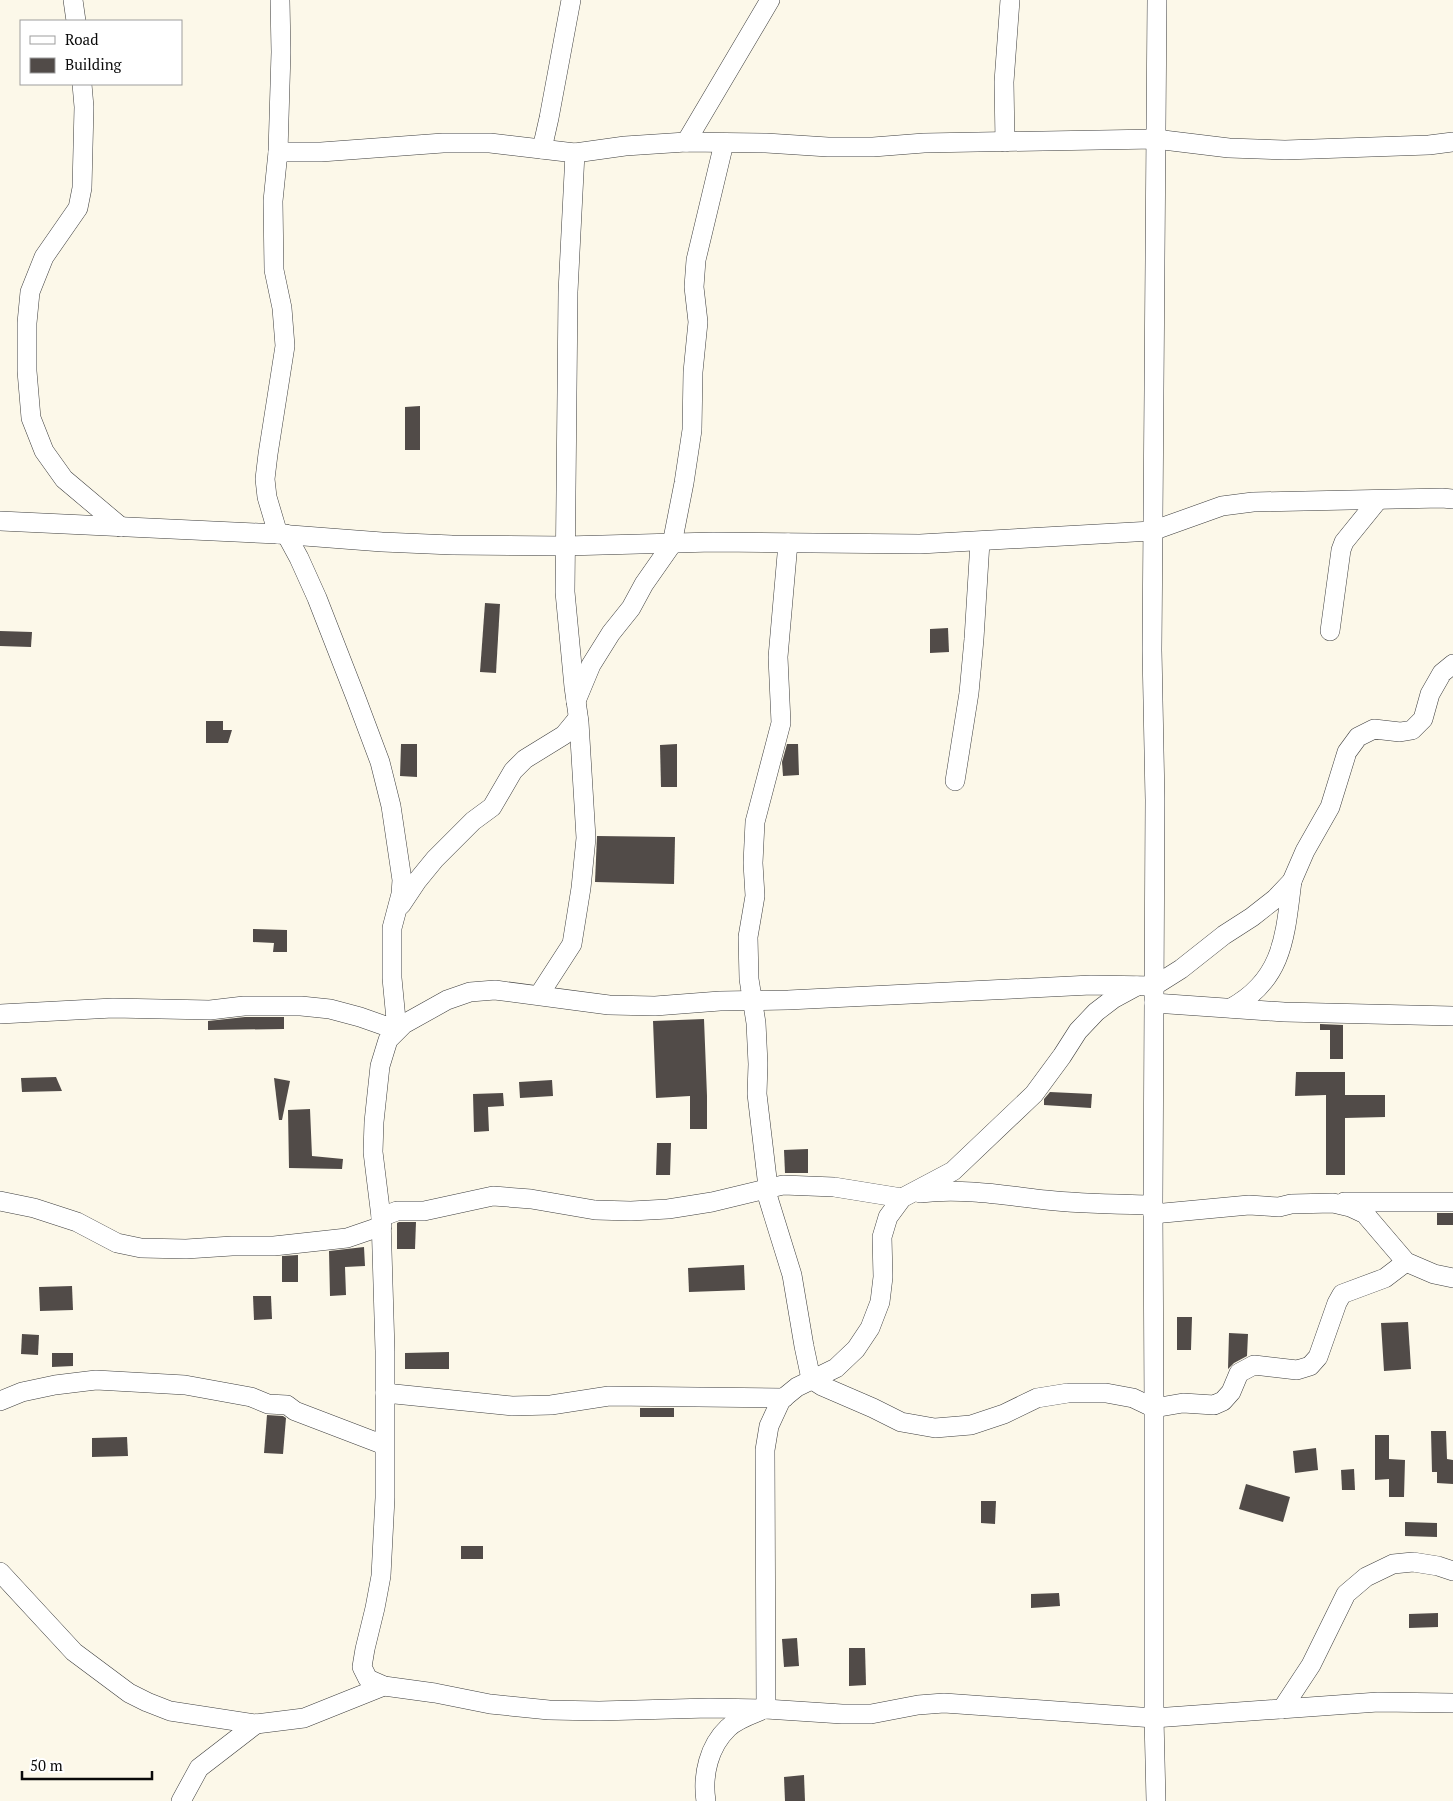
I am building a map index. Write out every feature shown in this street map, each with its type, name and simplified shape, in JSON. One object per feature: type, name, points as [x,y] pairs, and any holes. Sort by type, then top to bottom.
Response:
[{"type":"street","points":[[73,0],[76,20]]},
{"type":"street","points":[[280,0],[281,52],[278,152],[273,201],[274,270],[282,308],[285,346],[268,454],[265,479],[266,497],[282,534],[299,558],[317,598],[380,762],[391,806],[402,880],[401,894],[392,928],[392,978],[397,1030]]},
{"type":"street","points":[[542,149],[550,118],[571,0]]},
{"type":"street","points":[[686,142],[770,0]]},
{"type":"street","points":[[1005,142],[1004,82],[1010,0]]},
{"type":"street","points":[[1156,1801],[1154,1718],[1153,1210],[1148,992],[1155,800],[1152,531],[1157,0]]},
{"type":"street","points":[[82,85],[84,107],[82,188],[78,208],[44,257],[30,292],[27,323],[27,371],[31,418],[44,451],[64,479],[121,526]]},
{"type":"street","points":[[278,152],[321,152],[443,143],[490,143],[575,153],[625,146],[686,142],[766,143],[828,147],[1155,139],[1229,148],[1285,150],[1429,145],[1453,142]]},
{"type":"street","points":[[395,913],[417,881],[435,860],[473,821],[492,807],[513,771],[525,759],[542,747],[564,735],[577,710],[591,665],[611,633],[631,608],[644,584],[672,544],[692,430],[693,372],[698,322],[694,287],[696,260],[724,142]]},
{"type":"street","points":[[539,995],[572,944],[581,888],[586,838],[577,710],[565,592],[568,292],[575,153]]},
{"type":"street","points":[[0,521],[282,534],[382,542],[566,546],[788,543],[920,544],[1152,531],[1222,506],[1253,502],[1453,499]]},
{"type":"street","points":[[1330,632],[1341,550],[1344,542],[1378,500]]},
{"type":"street","points":[[955,781],[969,693],[980,542]]},
{"type":"street","points":[[788,543],[778,657],[781,723],[756,822],[753,863],[755,896],[748,937],[749,979],[756,1023],[757,1094],[767,1188],[792,1275],[811,1379],[822,1386],[901,1422],[935,1428],[971,1425],[1004,1414],[1037,1398],[1068,1393],[1115,1395],[1133,1398],[1154,1408],[1183,1403],[1214,1405],[1223,1401],[1231,1392],[1240,1373],[1254,1364],[1297,1370],[1310,1366],[1318,1357],[1342,1294],[1386,1278],[1406,1262]]},
{"type":"street","points":[[1231,1008],[1243,1001],[1263,983],[1278,959],[1286,927],[1292,881],[1305,850],[1330,806],[1347,752],[1358,737],[1374,729],[1400,732],[1412,730],[1423,719],[1430,694],[1442,673],[1453,664]]},
{"type":"street","points":[[766,1709],[765,1450],[769,1426],[781,1400],[797,1387],[836,1368],[856,1349],[870,1328],[880,1302],[883,1277],[882,1237],[888,1217],[905,1196],[953,1171],[1034,1094],[1078,1031],[1096,1012],[1114,999],[1148,992],[1276,899],[1292,881]]},
{"type":"street","points":[[1453,1016],[1284,1012],[1231,1008],[1148,992],[1092,984],[720,1001],[655,1006],[609,1005],[495,990],[470,992],[447,1000],[427,1010],[404,1024],[388,1040],[380,1066],[374,1122],[372,1152],[381,1221],[385,1393],[385,1498],[381,1576],[362,1667],[368,1679],[384,1686],[435,1693],[490,1704],[549,1710],[599,1711],[709,1708],[871,1714],[918,1704],[944,1703],[1154,1718],[1378,1702],[1453,1703]]},
{"type":"street","points":[[0,1014],[113,1008],[202,1010],[244,1006],[301,1006],[330,1009],[397,1030]]},
{"type":"street","points":[[0,1201],[34,1208],[77,1222],[117,1243],[142,1248],[186,1249],[232,1246],[282,1246],[347,1238],[397,1211],[424,1211],[493,1196],[531,1199],[595,1210],[631,1211],[668,1209],[712,1202],[783,1185],[834,1187],[905,1196],[940,1191],[970,1191],[1153,1210],[1249,1205],[1279,1207],[1291,1204],[1333,1202],[1453,1202]]},
{"type":"street","points":[[1333,1202],[1365,1214],[1406,1262],[1434,1274],[1453,1278]]},
{"type":"street","points":[[0,1401],[30,1390],[96,1380],[185,1385],[251,1397],[268,1404],[287,1405],[295,1410],[384,1445]]},
{"type":"street","points":[[385,1393],[512,1406],[551,1405],[609,1396],[784,1398]]},
{"type":"street","points":[[1282,1709],[1311,1665],[1346,1594],[1366,1577],[1393,1564],[1413,1562],[1438,1566],[1453,1571]]},
{"type":"street","points":[[0,1572],[74,1652],[129,1693],[170,1711],[256,1724],[304,1718],[384,1686]]},
{"type":"street","points":[[706,1801],[704,1787],[707,1765],[714,1745],[729,1727],[766,1709]]},
{"type":"street","points":[[181,1801],[199,1768],[256,1724]]},
{"type":"building","points":[[420,406],[420,450],[405,450],[405,407]]},
{"type":"building","points":[[485,603],[500,604],[496,673],[480,672]]},
{"type":"building","points":[[948,628],[949,652],[930,653],[930,629]]},
{"type":"building","points":[[0,631],[32,632],[31,647],[0,646]]},
{"type":"building","points":[[206,721],[223,721],[223,730],[232,730],[228,743],[206,743]]},
{"type":"building","points":[[401,744],[417,744],[417,777],[400,776]]},
{"type":"building","points":[[677,744],[677,787],[661,787],[660,745]]},
{"type":"building","points":[[787,744],[798,744],[799,775],[783,776],[782,762]]},
{"type":"building","points":[[597,836],[675,837],[674,884],[595,882]]},
{"type":"building","points":[[253,929],[287,930],[287,952],[273,952],[274,943],[253,942]]},
{"type":"building","points":[[245,1017],[284,1017],[284,1029],[208,1030],[208,1021]]},
{"type":"building","points":[[704,1019],[707,1129],[690,1129],[690,1096],[656,1098],[653,1021]]},
{"type":"building","points":[[1320,1024],[1343,1025],[1343,1059],[1330,1059],[1330,1030],[1320,1030]]},
{"type":"building","points":[[1296,1072],[1345,1072],[1345,1095],[1385,1095],[1385,1117],[1345,1118],[1345,1175],[1326,1175],[1326,1095],[1295,1096]]},
{"type":"building","points":[[56,1077],[62,1091],[22,1092],[21,1078]]},
{"type":"building","points":[[274,1078],[290,1081],[282,1120],[279,1120]]},
{"type":"building","points":[[552,1080],[553,1096],[520,1098],[519,1082]]},
{"type":"building","points":[[1050,1092],[1092,1094],[1091,1108],[1044,1105],[1044,1099]]},
{"type":"building","points":[[503,1093],[504,1106],[488,1107],[489,1131],[474,1132],[473,1094]]},
{"type":"building","points":[[310,1109],[312,1156],[343,1159],[342,1169],[289,1168],[288,1110]]},
{"type":"building","points":[[657,1143],[671,1143],[670,1175],[656,1175]]},
{"type":"building","points":[[808,1149],[808,1173],[785,1173],[784,1150]]},
{"type":"building","points":[[1437,1213],[1453,1213],[1453,1225],[1437,1225]]},
{"type":"building","points":[[416,1222],[415,1249],[397,1249],[397,1223]]},
{"type":"building","points":[[364,1247],[365,1266],[345,1267],[346,1295],[330,1296],[329,1251]]},
{"type":"building","points":[[298,1255],[298,1282],[282,1282],[282,1256]]},
{"type":"building","points":[[744,1265],[745,1290],[689,1292],[688,1268]]},
{"type":"building","points":[[72,1286],[73,1310],[40,1311],[39,1287]]},
{"type":"building","points":[[253,1296],[271,1296],[272,1319],[254,1320]]},
{"type":"building","points":[[1177,1317],[1192,1317],[1191,1350],[1177,1350]]},
{"type":"building","points":[[1408,1322],[1411,1369],[1384,1371],[1381,1323]]},
{"type":"building","points":[[1229,1333],[1248,1334],[1247,1356],[1234,1363],[1228,1369]]},
{"type":"building","points":[[22,1334],[39,1335],[38,1355],[21,1354]]},
{"type":"building","points":[[449,1352],[449,1369],[405,1369],[405,1353]]},
{"type":"building","points":[[52,1353],[73,1353],[73,1366],[52,1367]]},
{"type":"building","points":[[640,1408],[674,1408],[674,1417],[640,1417]]},
{"type":"building","points":[[267,1415],[283,1416],[286,1418],[283,1454],[264,1453]]},
{"type":"building","points":[[1431,1431],[1446,1431],[1447,1459],[1453,1460],[1453,1484],[1437,1483],[1437,1472],[1432,1472]]},
{"type":"building","points":[[1375,1435],[1389,1435],[1389,1459],[1405,1460],[1404,1497],[1389,1497],[1389,1479],[1375,1480]]},
{"type":"building","points":[[127,1437],[128,1456],[92,1457],[92,1438]]},
{"type":"building","points":[[1316,1448],[1318,1470],[1295,1473],[1293,1451]]},
{"type":"building","points":[[1354,1469],[1355,1490],[1342,1490],[1341,1470]]},
{"type":"building","points":[[1246,1484],[1290,1497],[1283,1522],[1239,1509]]},
{"type":"building","points":[[981,1501],[996,1501],[995,1524],[981,1523]]},
{"type":"building","points":[[1405,1522],[1437,1523],[1437,1537],[1405,1536]]},
{"type":"building","points":[[461,1546],[483,1546],[483,1559],[461,1559]]},
{"type":"building","points":[[1059,1593],[1060,1606],[1031,1608],[1031,1594]]},
{"type":"building","points":[[1438,1613],[1438,1627],[1409,1628],[1409,1614]]},
{"type":"building","points":[[797,1638],[799,1666],[784,1667],[782,1639]]},
{"type":"building","points":[[849,1648],[865,1648],[866,1685],[849,1686]]},
{"type":"building","points":[[804,1775],[805,1801],[785,1801],[784,1777]]}]
